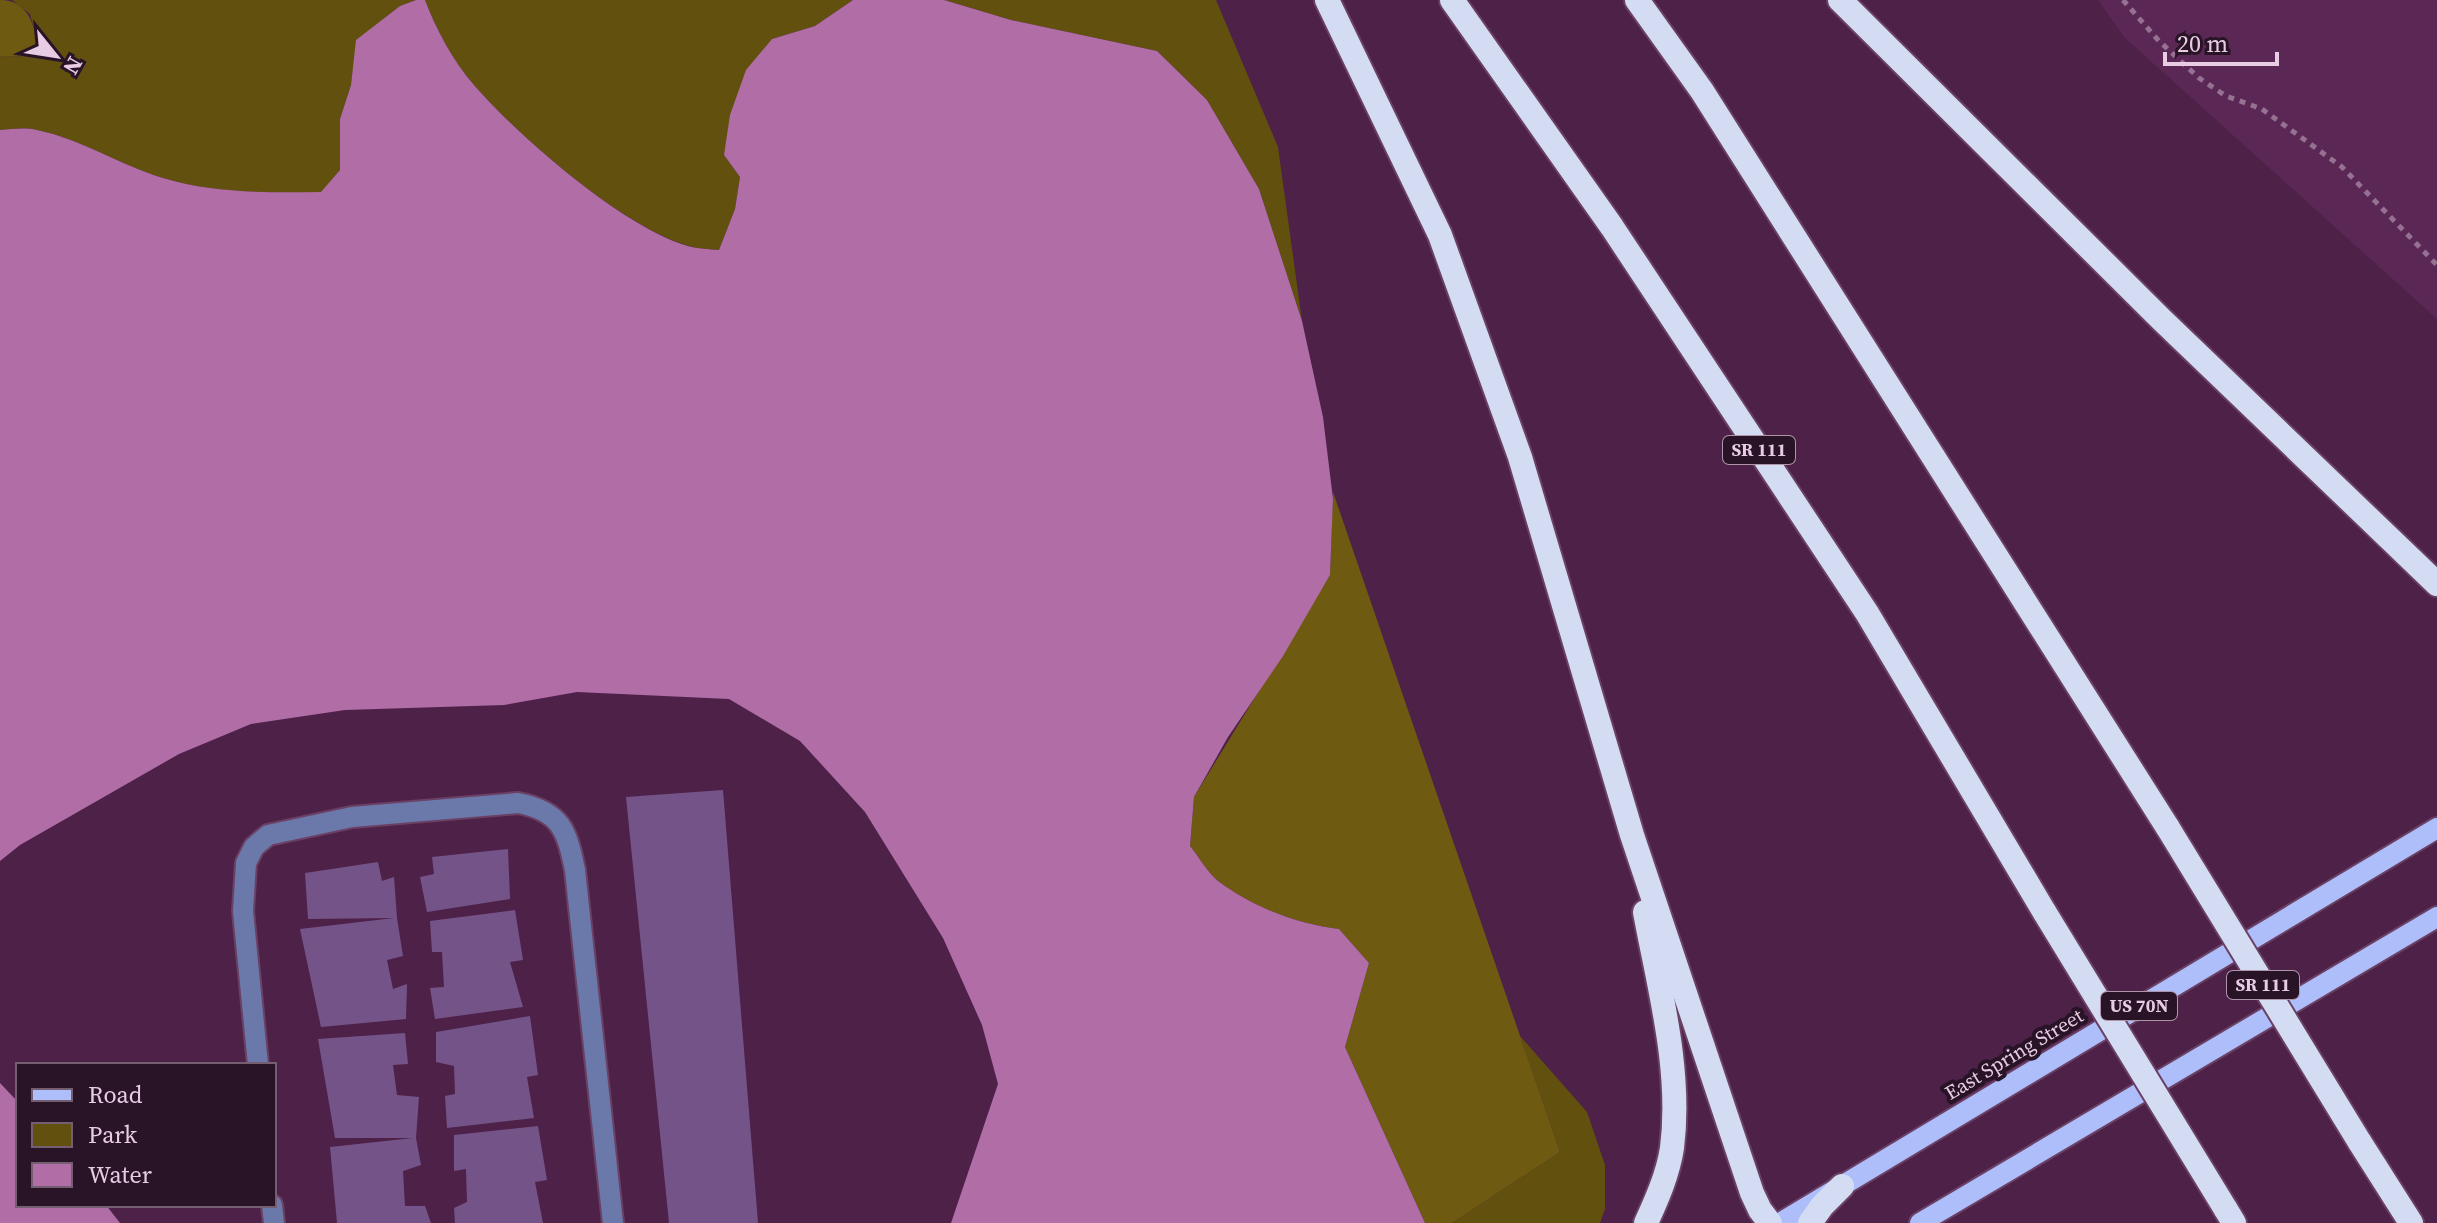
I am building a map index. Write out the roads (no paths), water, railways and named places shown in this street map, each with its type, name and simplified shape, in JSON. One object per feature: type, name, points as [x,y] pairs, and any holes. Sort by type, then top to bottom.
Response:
[{"type":"highway","points":[[1327,0],[1440,235],[1520,457],[1632,835],[1752,1193],[1770,1223]]},
{"type":"highway","name":"SR 111","points":[[1452,0],[1612,227],[1867,613],[2230,1216]]},
{"type":"highway","name":"SR 111","points":[[1637,0],[1710,105],[2168,828],[2411,1223]]},
{"type":"highway","points":[[1840,0],[2162,320],[2437,584]]},
{"type":"highway","points":[[1632,835],[1672,1065],[1675,1111],[1671,1151],[1646,1223]]},
{"type":"highway","points":[[1810,1223],[1842,1186]]},
{"type":"main road","name":"East Spring Street","points":[[1780,1223],[2437,828]]},
{"type":"main road","points":[[1920,1223],[2437,917]]},
{"type":"street","points":[[258,1063],[243,911],[246,863],[254,847],[268,835],[352,817],[518,803],[537,807],[553,817],[568,836],[575,870],[613,1223]]},
{"type":"water","points":[[425,0],[446,44],[474,85],[544,154],[604,201],[634,220],[662,236],[700,248],[719,250],[735,209],[740,177],[724,155],[730,115],[746,70],[772,39],[815,26],[853,0],[944,0],[1011,20],[1157,51],[1207,100],[1259,189],[1302,321],[1323,417],[1333,499],[1330,575],[1194,797],[1190,846],[1214,877],[1231,890],[1291,918],[1339,929],[1369,963],[1345,1047],[1425,1223],[951,1223],[998,1084],[982,1025],[943,938],[865,812],[800,741],[729,699],[577,692],[504,705],[345,710],[251,724],[179,754],[20,845],[0,861],[0,130],[28,129],[53,134],[147,173],[201,187],[321,192],[340,170],[340,119],[351,85],[356,40],[400,6]]},
{"type":"water","points":[[0,1083],[16,1100],[16,1207],[108,1207],[120,1223],[0,1223]]}]
